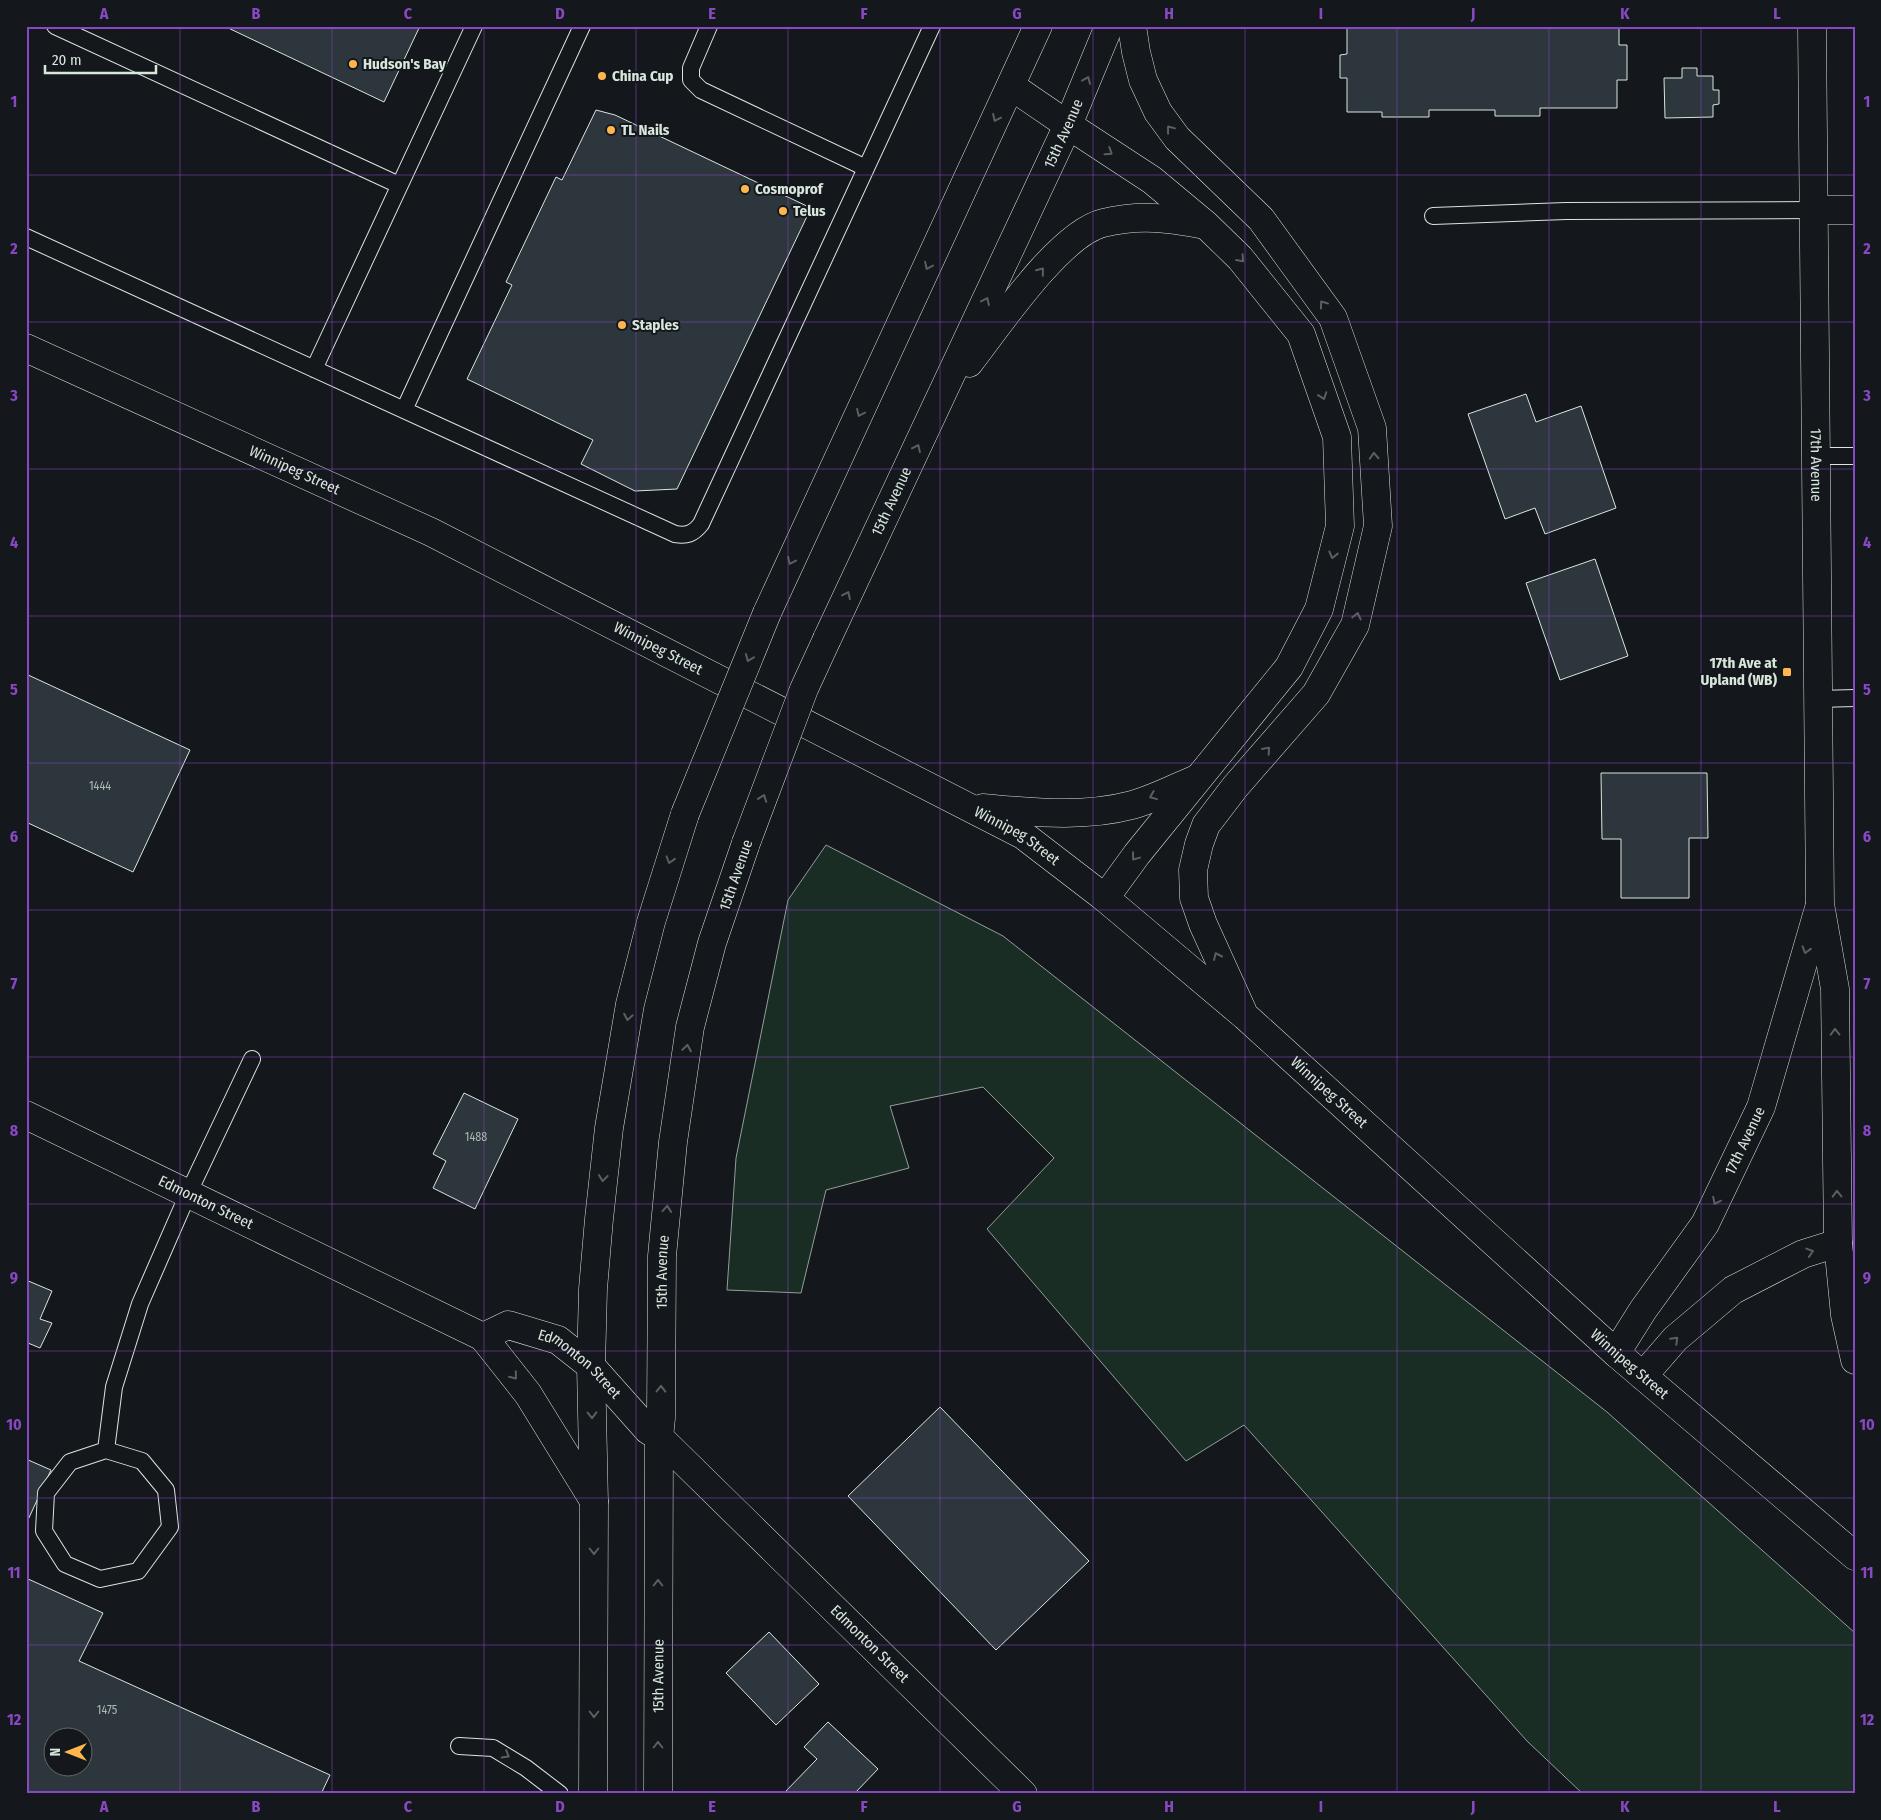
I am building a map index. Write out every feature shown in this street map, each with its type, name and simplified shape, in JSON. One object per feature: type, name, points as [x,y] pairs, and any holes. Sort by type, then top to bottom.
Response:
[{"type":"main road","points":[[593,1794],[594,1503],[591,1366],[593,1289],[609,1128],[630,1004],[651,922],[685,814],[767,613],[1038,26]]},
{"type":"main road","name":"15th Avenue","points":[[658,1794],[659,1437],[662,1256],[674,1132],[690,1027],[712,943],[746,844],[804,689],[1068,125],[1109,26]]},
{"type":"main road","points":[[1132,26],[1143,80],[1158,112],[1177,138],[1261,219],[1333,318],[1372,428],[1378,526],[1355,625],[1316,694],[1235,787],[1206,825],[1193,870],[1194,898],[1203,924],[1245,1016]]},
{"type":"main road","name":"17th Avenue","points":[[1812,26],[1820,904],[1835,988],[1838,1243],[1845,1315],[1855,1360]]},
{"type":"main road","points":[[1011,86],[1152,180],[1206,225],[1240,258],[1301,334],[1337,437],[1340,526],[1319,609],[1289,667],[1137,854],[1105,898]]},
{"type":"main road","points":[[1814,210],[1855,210]]},
{"type":"main road","points":[[936,406],[1046,264],[1078,235],[1101,223],[1133,218],[1161,217],[1206,225]]},
{"type":"main road","name":"Winnipeg Street","points":[[26,348],[431,532],[1023,835],[1105,898],[1245,1016],[1616,1353],[1855,1556]]},
{"type":"main road","points":[[971,807],[1050,814],[1103,811],[1133,804],[1198,778]]},
{"type":"main road","name":"17th Avenue","points":[[1616,1353],[1643,1310],[1705,1224],[1761,1107],[1820,904]]},
{"type":"main road","name":"Edmonton Street","points":[[26,1115],[483,1337],[508,1325],[558,1340],[591,1366],[648,1430],[659,1437],[1023,1794]]},
{"type":"main road","points":[[1643,1376],[1675,1338],[1733,1290],[1803,1254],[1838,1243]]},
{"type":"main road","points":[[483,1337],[528,1394],[594,1503]]},
{"type":"lane","points":[[55,26],[399,185]]},
{"type":"lane","points":[[314,369],[474,26]]},
{"type":"lane","points":[[404,410],[582,26]]},
{"type":"lane","points":[[709,26],[691,68],[691,80],[701,90],[866,168]]},
{"type":"lane","points":[[26,237],[683,536],[694,533],[701,524],[932,26]]},
{"type":"lane","points":[[1433,216],[1566,210],[1814,210]]},
{"type":"lane","points":[[1816,456],[1855,456]]},
{"type":"lane","points":[[1818,699],[1855,698]]},
{"type":"lane","points":[[106,1450],[114,1387],[140,1304],[188,1194],[252,1059]]},
{"type":"lane","points":[[106,1450],[142,1461],[154,1475],[166,1490],[170,1527],[138,1572],[100,1579],[65,1564],[44,1531],[46,1493],[58,1477],[70,1462],[106,1450]]},
{"type":"lane","points":[[459,1746],[493,1748],[526,1768],[560,1794]]},
{"type":"green space","points":[[826,845],[1003,936],[1607,1412],[1855,1633],[1855,1794],[1583,1794],[1527,1741],[1244,1425],[1186,1461],[987,1229],[1054,1158],[983,1087],[890,1106],[909,1168],[826,1190],[801,1293],[727,1290],[736,1158],[788,900]]},
{"type":"building","name":"Hudson's Bay","points":[[224,26],[420,26],[384,102]]},
{"type":"building","points":[[1347,26],[1619,26],[1619,45],[1627,45],[1627,80],[1617,80],[1617,108],[1540,108],[1540,116],[1495,116],[1495,110],[1429,110],[1429,117],[1382,117],[1382,112],[1347,112],[1347,78],[1340,78],[1340,55],[1347,54]]},
{"type":"building","points":[[1682,68],[1697,68],[1697,76],[1713,76],[1713,90],[1719,90],[1719,104],[1713,105],[1713,117],[1665,118],[1664,78],[1682,78]]},
{"type":"building","points":[[596,110],[615,115],[811,208],[677,489],[635,491],[581,464],[593,440],[467,379],[512,285],[506,282],[556,177],[562,180]]},
{"type":"building","points":[[1526,394],[1536,422],[1581,406],[1616,508],[1545,534],[1535,508],[1505,519],[1468,414]]},
{"type":"building","points":[[1595,559],[1628,656],[1560,680],[1526,583]]},
{"type":"building","points":[[26,674],[190,750],[133,872],[26,822]]},
{"type":"building","points":[[1601,773],[1707,773],[1708,838],[1689,838],[1689,898],[1621,898],[1621,839],[1602,839]]},
{"type":"building","points":[[464,1093],[518,1119],[475,1209],[433,1188],[446,1161],[433,1154]]},
{"type":"building","points":[[26,1280],[52,1291],[40,1319],[52,1323],[40,1348],[28,1343],[26,1346]]},
{"type":"building","points":[[940,1407],[1089,1561],[996,1650],[848,1496]]},
{"type":"building","points":[[26,1459],[51,1470],[27,1522],[26,1521]]},
{"type":"building","points":[[26,1578],[103,1613],[79,1661],[330,1775],[321,1794],[26,1794]]},
{"type":"building","points":[[769,1632],[819,1684],[776,1725],[726,1673]]},
{"type":"building","points":[[828,1722],[878,1769],[854,1794],[786,1794],[785,1792],[817,1759],[804,1747]]},
{"type":"place","name":"Hudson's Bay","points":[[353,64]]},
{"type":"place","name":"China Cup","points":[[602,76]]},
{"type":"place","name":"TL Nails","points":[[611,130]]},
{"type":"place","name":"Cosmoprof","points":[[745,189]]},
{"type":"place","name":"Telus","points":[[783,211]]},
{"type":"place","name":"Staples","points":[[622,325]]},
{"type":"place","name":"17th Ave at Upland (WB)","points":[[1787,672]]}]
